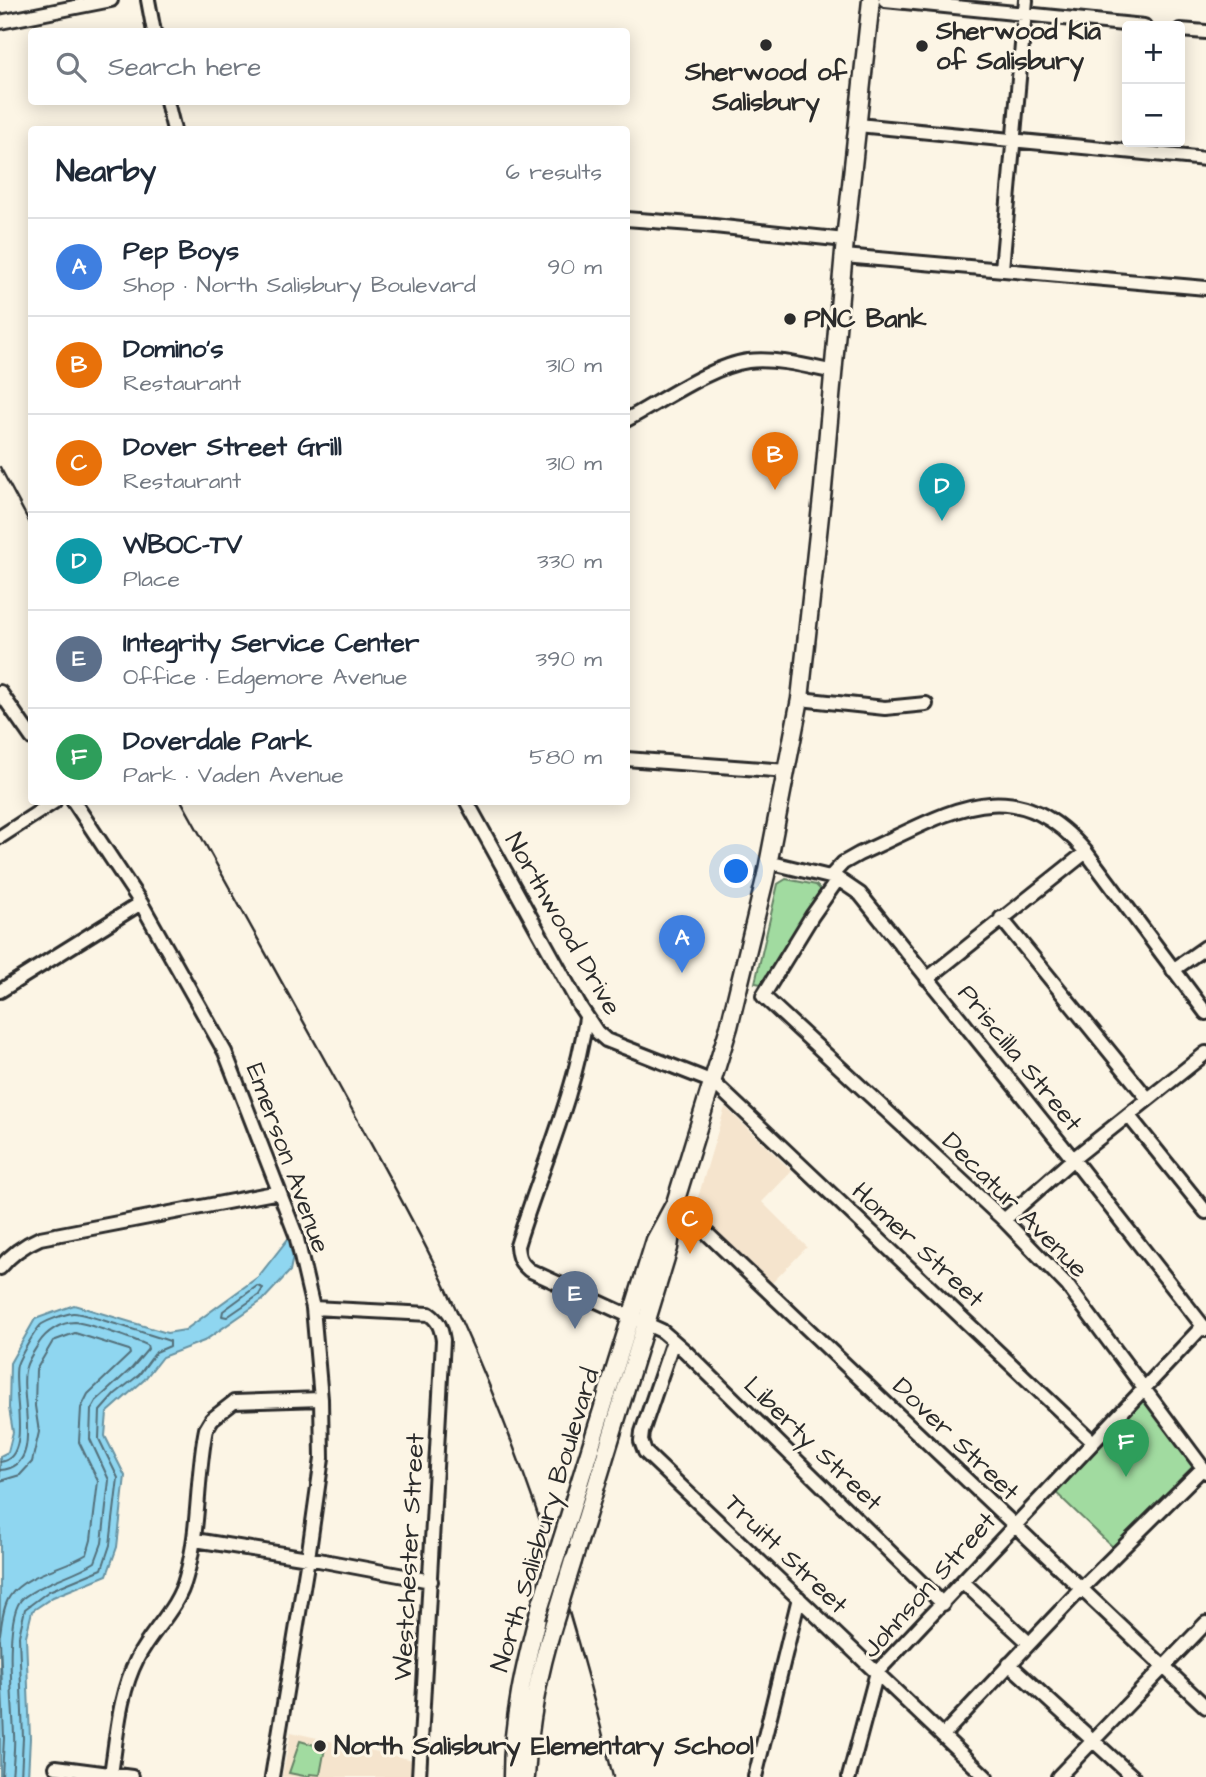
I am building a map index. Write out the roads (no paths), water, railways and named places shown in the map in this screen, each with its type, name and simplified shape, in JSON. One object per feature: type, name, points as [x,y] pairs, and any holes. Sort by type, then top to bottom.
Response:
[{"type":"main road","name":"North Salisbury Boulevard","points":[[512,1777],[516,1707],[540,1607],[639,1320],[669,1248],[675,1203],[735,1004],[787,771],[800,699],[871,0]]},
{"type":"main road","name":"North Salisbury Boulevard","points":[[526,1777],[532,1708],[540,1668],[573,1561],[639,1320]]},
{"type":"street","points":[[0,22],[111,0]]},
{"type":"street","points":[[148,0],[153,28]]},
{"type":"street","points":[[885,0],[1122,24]]},
{"type":"street","points":[[1002,269],[1026,0]]},
{"type":"street","points":[[1185,30],[1206,32]]},
{"type":"street","points":[[168,105],[173,126]]},
{"type":"street","points":[[858,125],[1206,159]]},
{"type":"street","points":[[630,219],[705,225],[844,248],[1002,269],[1206,288]]},
{"type":"street","points":[[630,418],[737,363],[788,362],[834,372]]},
{"type":"street","points":[[1,696],[28,733]]},
{"type":"street","points":[[800,699],[885,709],[926,704]]},
{"type":"street","points":[[630,759],[787,771]]},
{"type":"street","points":[[834,878],[843,863],[859,854],[951,813],[983,803],[1000,802],[1038,812],[1071,835],[1086,852],[1206,1013]]},
{"type":"street","points":[[0,837],[49,805]]},
{"type":"street","name":"Emerson Avenue","points":[[76,805],[141,903],[225,1052],[296,1235],[313,1308],[321,1399],[322,1458],[272,1777]]},
{"type":"street","name":"Northwood Drive","points":[[474,805],[586,1018],[606,1040],[713,1082]]},
{"type":"street","points":[[927,979],[1086,852]]},
{"type":"street","name":"Priscilla Street","points":[[768,862],[834,878],[860,894],[1073,1159],[1204,1328]]},
{"type":"street","name":"Decatur Avenue","points":[[834,878],[763,996],[1003,1220],[1067,1285],[1204,1470]]},
{"type":"street","points":[[0,991],[141,903]]},
{"type":"street","points":[[1001,918],[1148,1099]]},
{"type":"street","points":[[1173,970],[1206,947]]},
{"type":"street","name":"Liberty Street","points":[[586,1018],[583,1040],[559,1122],[517,1246],[517,1257],[529,1270],[662,1331],[943,1604]]},
{"type":"street","points":[[1003,1220],[1073,1159],[1206,1053]]},
{"type":"street","name":"Homer Street","points":[[713,1082],[1092,1441]]},
{"type":"street","points":[[1128,1115],[1206,1212]]},
{"type":"street","points":[[0,1268],[25,1245],[59,1233],[179,1213],[279,1192]]},
{"type":"street","name":"Dover Street","points":[[675,1203],[1206,1707]]},
{"type":"street","name":"Westchester Street","points":[[313,1308],[429,1314],[441,1327],[443,1340],[419,1777]]},
{"type":"street","name":"Johnson Street","points":[[849,1777],[877,1672],[1142,1388],[1204,1328]]},
{"type":"street","name":"Truitt Street","points":[[673,1340],[642,1432],[641,1441],[645,1452],[986,1777]]},
{"type":"street","points":[[111,1774],[122,1700],[136,1660],[182,1592],[195,1540],[206,1429],[212,1419],[234,1402],[321,1399]]},
{"type":"street","points":[[943,1735],[1080,1590],[1204,1470]]},
{"type":"street","points":[[195,1540],[431,1581]]},
{"type":"street","points":[[963,1582],[1029,1643]]},
{"type":"street","points":[[755,1777],[799,1598]]},
{"type":"street","points":[[1058,1777],[1206,1623]]},
{"type":"street","points":[[1010,1664],[1133,1777]]},
{"type":"street","points":[[56,1767],[132,1777]]},
{"type":"water","points":[[291,1235],[295,1246],[290,1271],[263,1300],[204,1341],[162,1357],[144,1380],[107,1413],[105,1436],[125,1476],[117,1547],[107,1575],[53,1597],[32,1611],[26,1636],[30,1738],[28,1777],[0,1777],[0,1456],[8,1452],[13,1432],[9,1408],[10,1363],[35,1319],[74,1305],[167,1333],[185,1330],[258,1277]]},
{"type":"railway","points":[[0,467],[28,520]]},
{"type":"railway","points":[[184,805],[401,1200],[460,1318],[507,1430],[548,1544],[583,1660],[613,1777]]},
{"type":"place","name":"Sherwood of Salisbury","points":[[766,45]]},
{"type":"place","name":"Sherwood Kia of Salisbury","points":[[922,46]]},
{"type":"place","name":"PNC Bank","points":[[790,319]]},
{"type":"place","name":"Domino's","points":[[775,490]]},
{"type":"place","name":"WBOC-TV","points":[[942,521]]},
{"type":"place","name":"Pep Boys","points":[[682,973]]},
{"type":"place","name":"Dover Street Grill","points":[[690,1254]]},
{"type":"place","name":"Integrity Service Center","points":[[575,1329]]},
{"type":"place","name":"Doverdale Park","points":[[1126,1477]]},
{"type":"place","name":"North Salisbury Elementary School","points":[[320,1746]]}]
